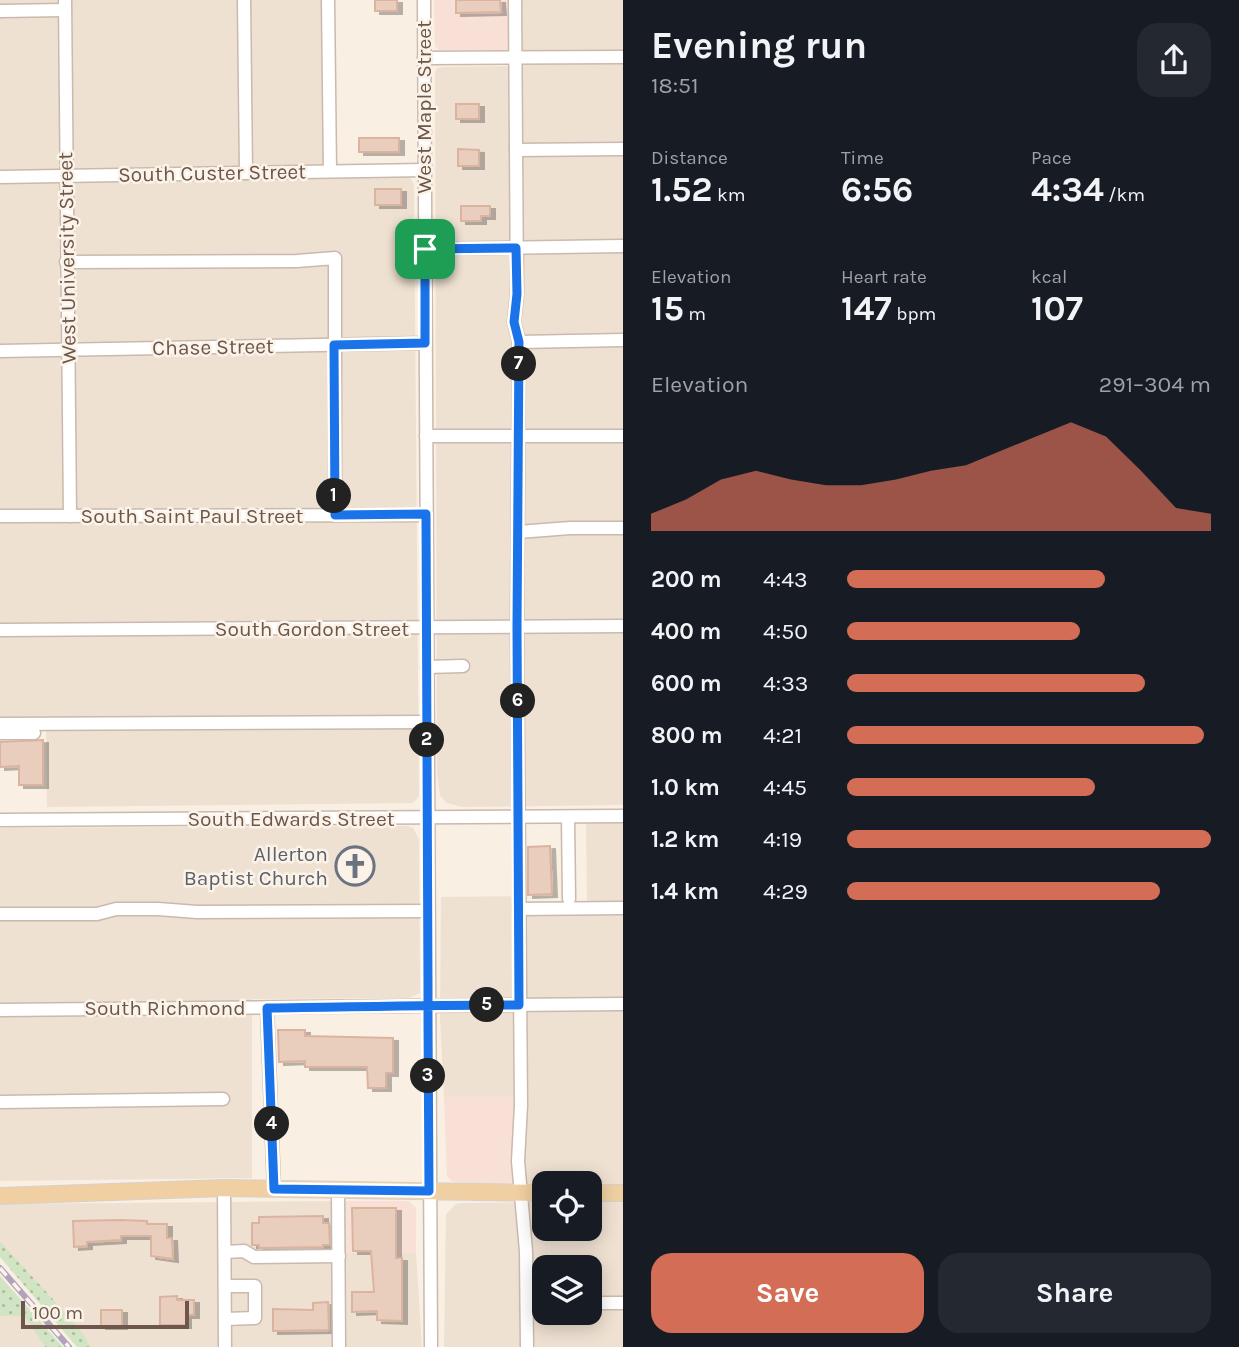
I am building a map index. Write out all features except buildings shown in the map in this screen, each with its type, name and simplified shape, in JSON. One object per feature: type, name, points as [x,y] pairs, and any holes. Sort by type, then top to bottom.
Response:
[{"type":"main road","points":[[0,1196],[224,1188],[532,1192]]},
{"type":"main road","points":[[602,1193],[623,1193]]},
{"type":"street","points":[[244,0],[246,173]]},
{"type":"street","points":[[328,0],[330,171]]},
{"type":"street","name":"West Maple Street","points":[[424,0],[431,1347]]},
{"type":"street","points":[[514,0],[517,294],[514,322],[519,342],[517,627],[521,1105],[518,1161],[522,1192],[527,1347]]},
{"type":"street","points":[[0,11],[65,5]]},
{"type":"street","name":"West University Street","points":[[65,5],[70,516]]},
{"type":"street","points":[[424,58],[623,58]]},
{"type":"street","points":[[516,150],[623,149]]},
{"type":"street","name":"South Custer Street","points":[[0,177],[425,170]]},
{"type":"street","points":[[425,249],[623,246]]},
{"type":"street","points":[[66,262],[297,261],[335,258],[335,515]]},
{"type":"street","points":[[519,342],[623,340]]},
{"type":"street","name":"Chase Street","points":[[0,351],[425,343]]},
{"type":"street","points":[[426,436],[623,436]]},
{"type":"street","name":"South Saint Paul Street","points":[[0,516],[426,514]]},
{"type":"street","points":[[517,532],[623,528]]},
{"type":"street","name":"South Gordon Street","points":[[0,630],[623,626]]},
{"type":"street","points":[[427,667],[463,666]]},
{"type":"street","points":[[0,724],[427,722]]},
{"type":"street","points":[[0,733],[34,733]]},
{"type":"street","name":"South Edwards Street","points":[[0,820],[623,816]]},
{"type":"street","points":[[568,817],[569,899]]},
{"type":"street","points":[[519,909],[623,908]]},
{"type":"street","points":[[0,914],[97,914],[116,909],[197,912],[428,911]]},
{"type":"street","name":"South Richmond","points":[[0,1010],[623,1004]]},
{"type":"street","points":[[267,1008],[274,1189]]},
{"type":"street","points":[[0,1102],[223,1099]]},
{"type":"street","points":[[224,1188],[225,1347]]},
{"type":"street","points":[[338,1190],[339,1347]]},
{"type":"street","points":[[225,1252],[244,1251],[254,1257],[339,1256]]},
{"type":"street","points":[[225,1286],[255,1286],[255,1318],[225,1319]]},
{"type":"street","points":[[602,1303],[623,1303]]},
{"type":"street","points":[[527,1306],[532,1306]]},
{"type":"shaded area","points":[[0,0],[322,0],[325,179],[404,176],[411,179],[414,186],[419,796],[413,803],[47,807],[46,719],[0,719]]},
{"type":"shaded area","points":[[434,0],[518,0],[518,50],[438,50],[435,46]]},
{"type":"shaded area","points":[[518,0],[623,0],[623,805],[462,807],[447,803],[440,796],[437,771],[435,73],[437,68],[444,67],[518,66]]},
{"type":"shaded area","points":[[623,820],[623,1185],[602,1184],[602,1171],[532,1171],[531,1185],[525,1181],[523,1172],[524,1096],[444,1097],[440,1018],[441,897],[522,896],[522,904],[587,903],[586,821]]},
{"type":"shaded area","points":[[0,828],[413,828],[419,839],[420,993],[409,998],[252,999],[252,1178],[0,1181]]},
{"type":"shaded area","points":[[517,1096],[515,1182],[464,1184],[451,1181],[447,1175],[444,1097]]},
{"type":"shaded area","points":[[334,1201],[335,1253],[416,1253],[422,1347],[91,1347],[80,1329],[0,1241],[0,1204]]},
{"type":"shaded area","points":[[334,1201],[409,1201],[416,1208],[416,1253],[335,1253]]},
{"type":"shaded area","points":[[532,1202],[532,1241],[602,1241],[602,1202],[623,1202],[623,1347],[444,1347],[446,1214],[456,1204]]},
{"type":"shaded area","points":[[0,1316],[24,1316],[45,1347],[0,1347]]},
{"type":"green space","points":[[0,1241],[80,1329],[91,1347],[77,1347],[0,1257]]},
{"type":"green space","points":[[0,1276],[63,1347],[45,1347],[24,1316],[0,1316]]},
{"type":"railway","points":[[0,1268],[69,1347]]},
{"type":"place","name":"Allerton Baptist Church","points":[[355,866]]},
{"type":"route","points":[[425,249],[425,343],[334,345],[334,426],[335,515],[426,514],[428,798],[428,988],[428,1006],[428,1021],[429,1191],[274,1189],[267,1008],[411,1006],[428,1006],[449,1006],[481,1005],[519,1005],[519,342],[514,322],[517,294],[516,248],[425,249]]}]
